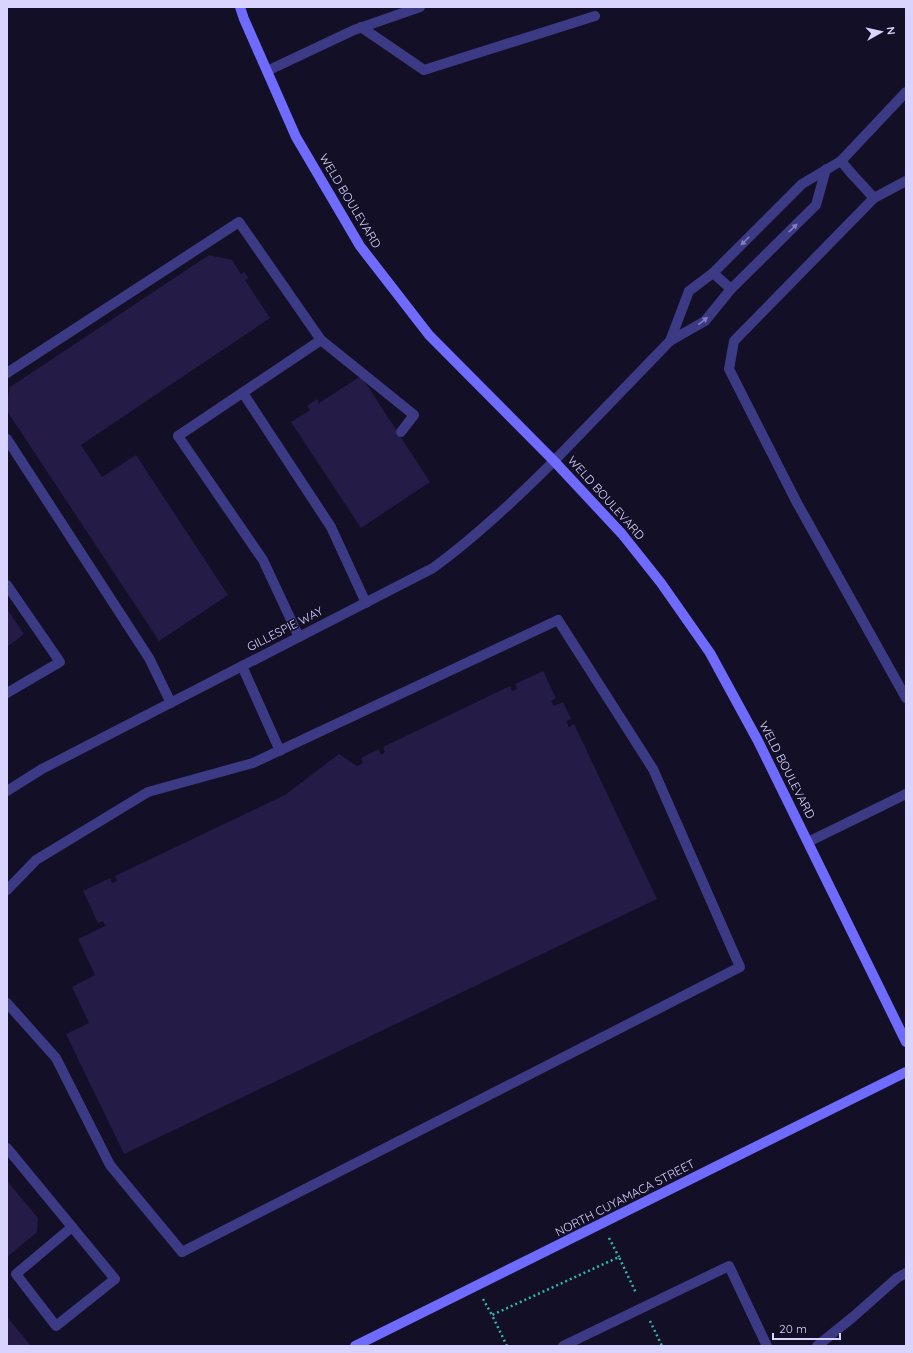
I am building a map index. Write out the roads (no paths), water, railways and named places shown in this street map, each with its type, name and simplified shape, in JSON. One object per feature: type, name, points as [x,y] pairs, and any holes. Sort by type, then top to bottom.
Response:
[{"type":"main road","name":"WELD BOULEVARD","points":[[240,7],[296,137],[360,246],[429,335],[554,461],[622,534],[647,564],[686,617],[710,653],[735,696],[906,1042]]},
{"type":"main road","name":"NORTH CUYAMACA STREET","points":[[355,1346],[906,1072]]},
{"type":"street","points":[[267,71],[362,27],[420,7]]},
{"type":"street","points":[[362,27],[424,70],[595,16]]},
{"type":"street","points":[[670,341],[689,291],[713,273],[802,184],[841,161],[906,92]]},
{"type":"street","points":[[841,161],[850,173],[874,198]]},
{"type":"street","points":[[670,341],[705,321],[731,289],[816,205],[826,169]]},
{"type":"street","points":[[906,181],[874,198],[734,341],[729,369],[796,501],[906,698]]},
{"type":"street","points":[[7,373],[239,222],[321,340],[414,415],[401,432]]},
{"type":"street","points":[[713,273],[731,289]]},
{"type":"street","points":[[299,637],[263,560],[178,436],[321,340]]},
{"type":"street","name":"GILLESPIE WAY","points":[[7,791],[42,769],[423,574],[445,559],[493,520],[554,461],[670,341]]},
{"type":"street","points":[[243,393],[331,527],[366,603]]},
{"type":"street","points":[[7,439],[149,658],[171,703]]},
{"type":"street","points":[[7,586],[60,662],[7,693]]},
{"type":"street","points":[[7,890],[36,860],[148,792],[253,763],[558,620],[653,769],[740,967],[182,1252],[110,1165],[56,1058],[7,1003]]},
{"type":"street","points":[[242,666],[280,751]]},
{"type":"street","points":[[808,842],[906,794]]},
{"type":"street","points":[[7,1148],[115,1279],[56,1326],[16,1274],[72,1228]]},
{"type":"street","points":[[563,1346],[729,1266],[767,1346]]},
{"type":"street","points":[[817,1346],[854,1317],[897,1278],[906,1273]]}]
